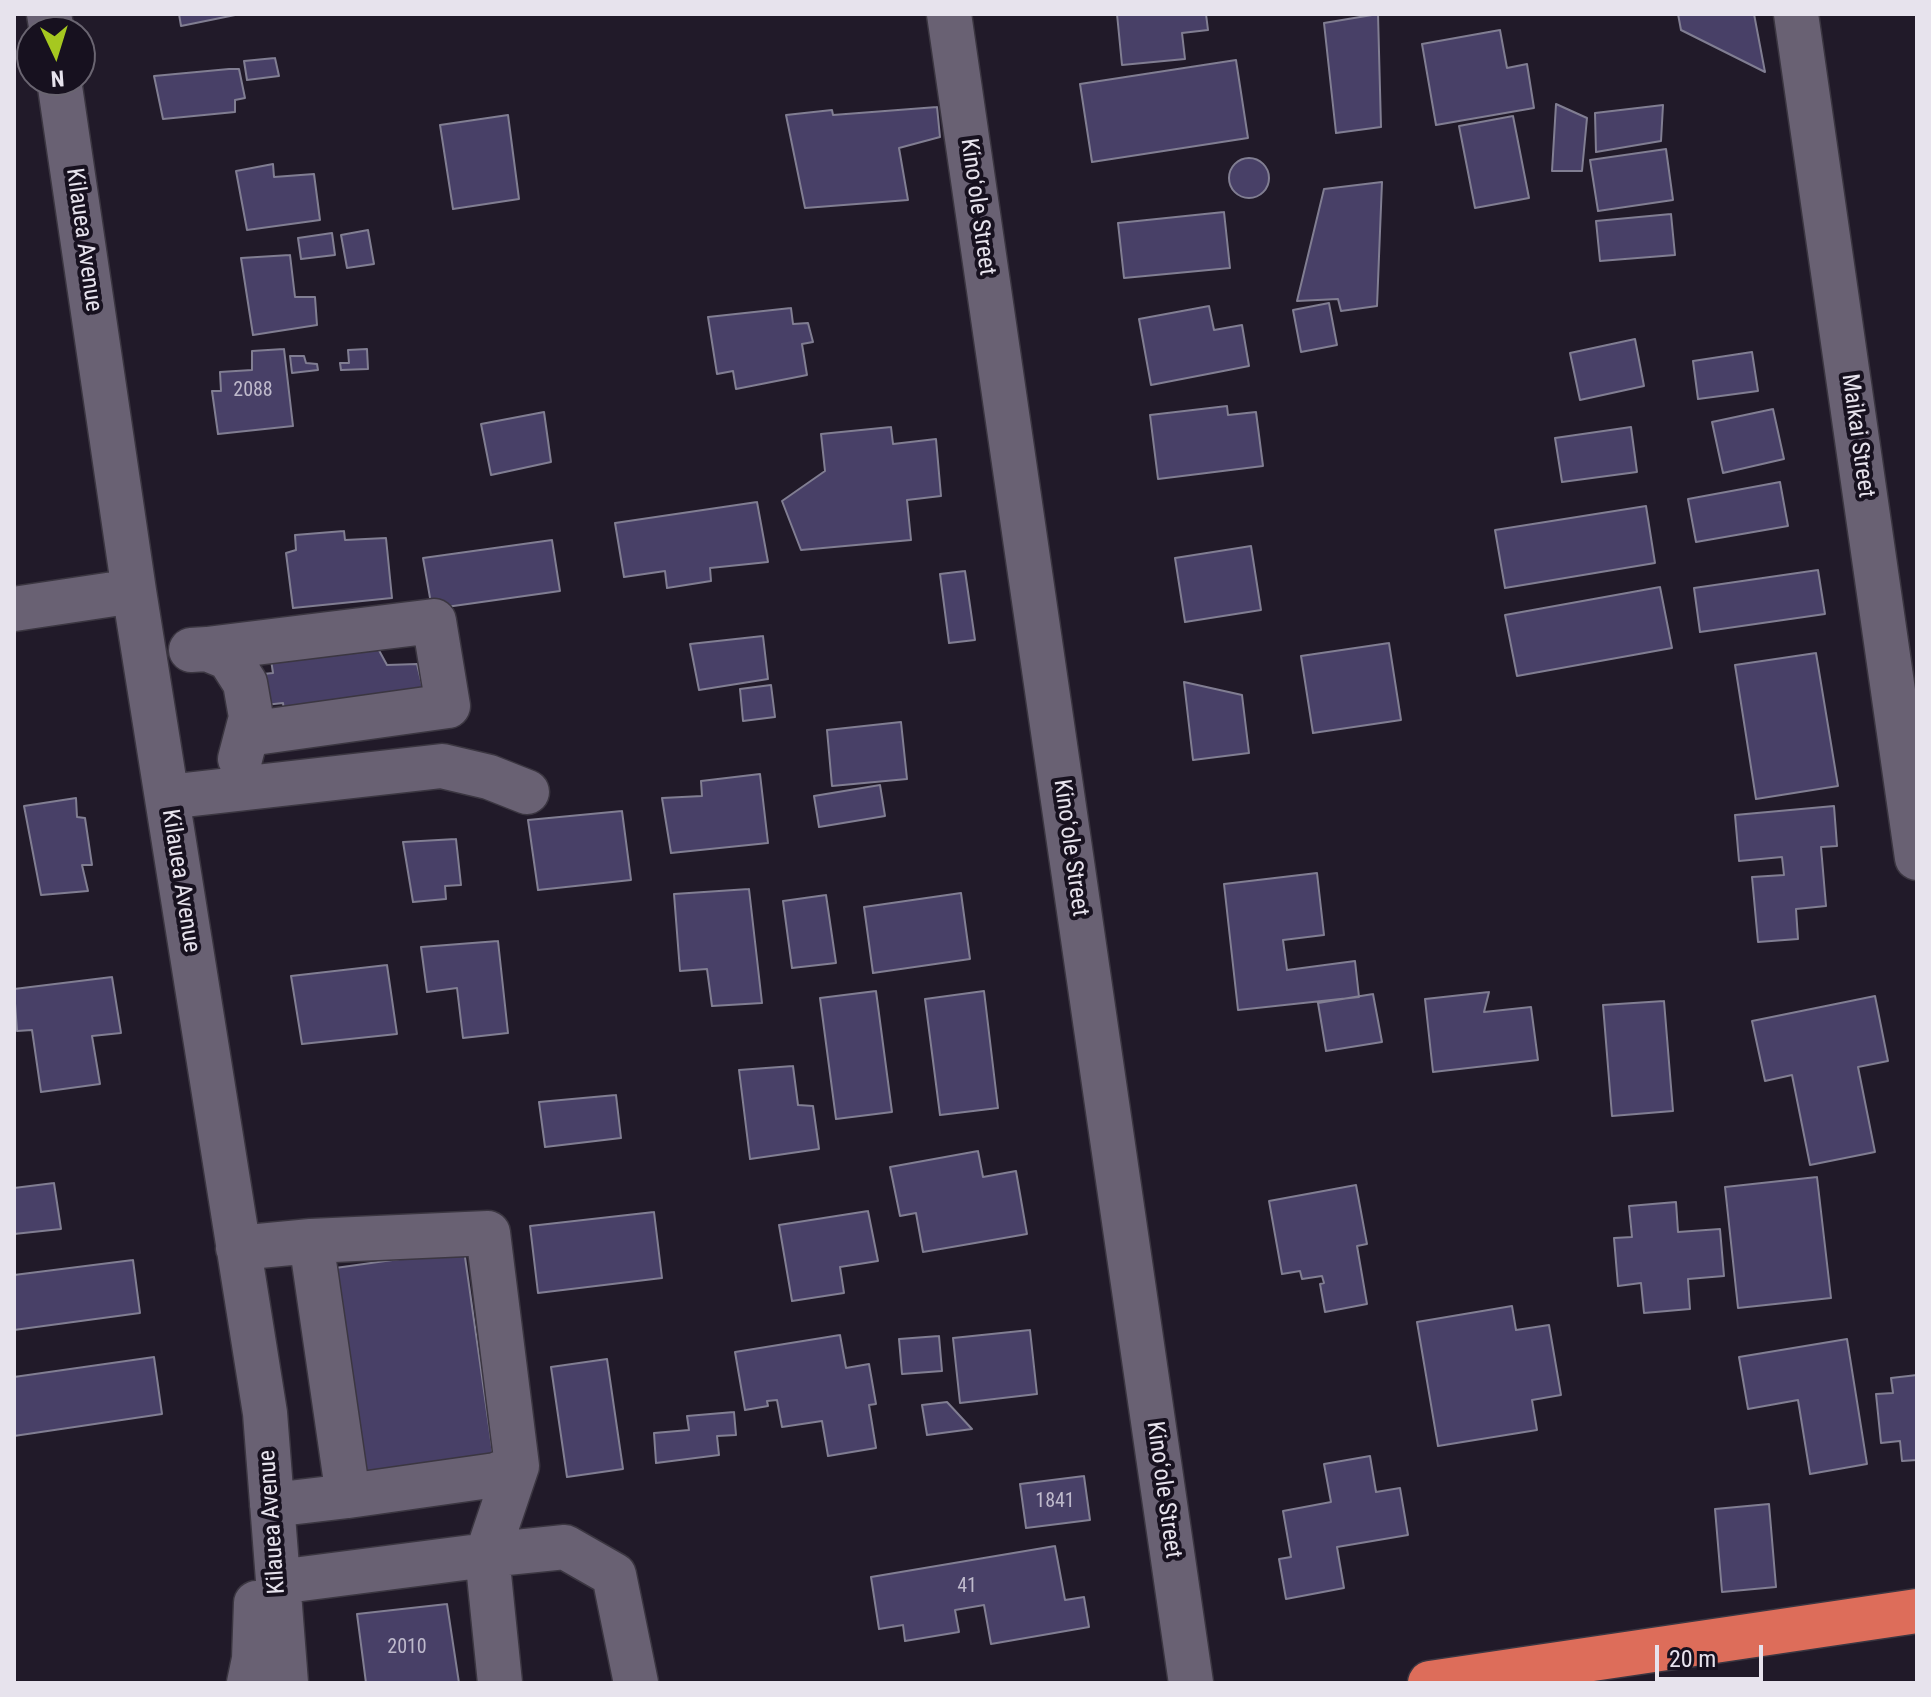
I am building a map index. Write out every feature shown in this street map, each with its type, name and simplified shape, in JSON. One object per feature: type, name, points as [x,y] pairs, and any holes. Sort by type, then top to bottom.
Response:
[{"type":"highway","points":[[1430,1683],[1917,1611]]},
{"type":"street","name":"Kinoʻole Street","points":[[949,14],[1191,1683]]},
{"type":"street","name":"Maikai Street","points":[[1796,14],[1917,858]]},
{"type":"street","name":"Kilauea Avenue","points":[[61,96],[134,591],[265,1413],[286,1683]]},
{"type":"street","points":[[14,609],[134,591]]},
{"type":"street","points":[[144,652],[207,649],[434,621],[448,706],[248,734]]},
{"type":"street","points":[[207,649],[229,658],[245,683],[251,717],[228,791]]},
{"type":"street","points":[[167,797],[442,766],[489,777],[527,792]]},
{"type":"street","points":[[238,1248],[311,1241],[488,1233],[517,1466],[487,1555],[500,1683]]},
{"type":"street","points":[[311,1241],[348,1496]]},
{"type":"street","points":[[249,1683],[254,1659],[265,1413]]},
{"type":"street","points":[[272,1505],[496,1475],[517,1466]]},
{"type":"street","points":[[278,1582],[565,1547],[614,1575],[636,1683]]},
{"type":"building","points":[[179,14],[240,14],[181,26]]},
{"type":"building","points":[[1117,14],[1206,14],[1208,30],[1182,33],[1185,59],[1122,65]]},
{"type":"building","points":[[1378,14],[1381,127],[1336,133],[1324,23]]},
{"type":"building","points":[[1678,14],[1754,14],[1765,72],[1681,30]]},
{"type":"building","points":[[1500,30],[1507,68],[1527,64],[1534,108],[1436,125],[1422,44]]},
{"type":"building","points":[[275,58],[279,76],[247,80],[244,61]]},
{"type":"building","points":[[1236,60],[1248,138],[1092,162],[1080,84]]},
{"type":"building","points":[[239,69],[245,98],[235,100],[235,112],[163,119],[154,76]]},
{"type":"building","points":[[1556,104],[1587,118],[1582,171],[1552,171]]},
{"type":"building","points":[[1663,105],[1661,141],[1596,152],[1595,113]]},
{"type":"building","points":[[937,107],[940,137],[899,148],[908,200],[805,208],[786,115],[832,110],[833,115]]},
{"type":"building","points":[[508,115],[519,199],[453,209],[440,125]]},
{"type":"building","points":[[1513,116],[1529,198],[1475,208],[1459,126]]},
{"type":"building","points":[[1666,149],[1673,200],[1598,211],[1590,160]]},
{"type":"building","points":[[1249,158],[1263,164],[1269,178],[1263,192],[1249,198],[1235,192],[1229,178],[1235,164]]},
{"type":"building","points":[[273,164],[274,177],[314,174],[320,220],[247,230],[236,171]]},
{"type":"building","points":[[1382,182],[1377,306],[1341,311],[1338,299],[1297,301],[1324,189]]},
{"type":"building","points":[[1224,212],[1230,268],[1124,278],[1118,223]]},
{"type":"building","points":[[1671,214],[1675,255],[1600,261],[1596,221]]},
{"type":"building","points":[[368,230],[374,264],[347,268],[341,235]]},
{"type":"building","points":[[332,233],[335,255],[301,259],[298,238]]},
{"type":"building","points":[[290,255],[295,297],[315,297],[317,325],[253,335],[241,258]]},
{"type":"building","points":[[1329,303],[1337,345],[1301,352],[1293,310]]},
{"type":"building","points":[[1209,306],[1214,330],[1242,325],[1249,366],[1151,385],[1139,319]]},
{"type":"building","points":[[791,308],[793,324],[808,323],[813,342],[802,344],[807,375],[736,389],[733,371],[717,374],[708,317]]},
{"type":"building","points":[[1635,339],[1644,386],[1580,400],[1570,353]]},
{"type":"building","points":[[284,349],[293,426],[218,434],[212,391],[221,391],[220,372],[252,370],[252,351]]},
{"type":"building","points":[[367,349],[368,369],[341,370],[340,363],[349,363],[348,350]]},
{"type":"building","points":[[1752,352],[1758,391],[1698,399],[1693,361]]},
{"type":"building","points":[[290,356],[304,356],[306,363],[317,364],[318,370],[292,373]]},
{"type":"building","points":[[1227,406],[1228,415],[1256,412],[1263,466],[1158,479],[1150,415]]},
{"type":"building","points":[[1773,409],[1784,459],[1723,473],[1712,422]]},
{"type":"building","points":[[544,412],[551,462],[491,475],[481,424]]},
{"type":"building","points":[[891,427],[893,444],[936,439],[941,496],[907,500],[911,540],[801,550],[782,501],[825,471],[821,434]]},
{"type":"building","points":[[1631,427],[1637,472],[1562,482],[1555,438]]},
{"type":"building","points":[[1780,482],[1788,526],[1696,542],[1688,499]]},
{"type":"building","points":[[757,502],[768,562],[710,568],[711,581],[667,588],[665,571],[624,577],[615,523]]},
{"type":"building","points":[[1646,506],[1655,563],[1505,588],[1495,530]]},
{"type":"building","points":[[344,531],[345,540],[386,538],[392,598],[293,608],[286,553],[296,550],[295,535]]},
{"type":"building","points":[[552,540],[560,591],[432,609],[423,558]]},
{"type":"building","points":[[1251,546],[1261,610],[1185,622],[1175,558]]},
{"type":"building","points":[[1818,570],[1825,614],[1700,632],[1694,588]]},
{"type":"building","points":[[965,571],[975,640],[949,643],[940,574]]},
{"type":"building","points":[[1660,587],[1672,648],[1517,676],[1505,615]]},
{"type":"building","points":[[763,636],[768,679],[699,690],[690,644]]},
{"type":"building","points":[[375,643],[387,665],[417,664],[425,697],[285,718],[283,703],[256,706],[253,675],[273,673],[270,653]]},
{"type":"building","points":[[1389,643],[1401,720],[1313,733],[1301,656]]},
{"type":"building","points":[[1816,653],[1838,786],[1756,799],[1735,665]]},
{"type":"building","points":[[1184,682],[1242,695],[1249,753],[1193,760]]},
{"type":"building","points":[[771,685],[775,717],[743,721],[740,689]]},
{"type":"building","points":[[901,722],[907,779],[832,786],[827,730]]},
{"type":"building","points":[[760,774],[768,843],[671,853],[662,798],[702,796],[701,781]]},
{"type":"building","points":[[880,785],[885,816],[819,827],[814,796]]},
{"type":"building","points":[[76,798],[77,817],[85,818],[92,865],[82,865],[88,891],[41,895],[24,806]]},
{"type":"building","points":[[1834,806],[1837,846],[1821,847],[1826,906],[1796,909],[1798,939],[1758,942],[1752,877],[1784,875],[1782,857],[1739,861],[1735,815]]},
{"type":"building","points":[[622,811],[631,880],[538,890],[528,820]]},
{"type":"building","points":[[456,839],[461,885],[445,886],[446,899],[413,902],[403,842]]},
{"type":"building","points":[[1317,873],[1324,935],[1283,940],[1287,970],[1355,961],[1359,997],[1238,1010],[1224,884]]},
{"type":"building","points":[[749,889],[762,1003],[712,1006],[707,969],[680,971],[674,894]]},
{"type":"building","points":[[961,893],[970,959],[873,973],[864,907]]},
{"type":"building","points":[[826,895],[836,963],[792,968],[783,901]]},
{"type":"building","points":[[498,941],[508,1033],[463,1038],[457,988],[427,992],[421,947]]},
{"type":"building","points":[[387,965],[397,1034],[302,1044],[291,976]]},
{"type":"building","points":[[112,977],[121,1033],[92,1036],[100,1084],[41,1092],[32,1030],[17,1031],[14,989]]},
{"type":"building","points":[[876,991],[892,1112],[836,1119],[820,998]]},
{"type":"building","points":[[984,991],[998,1108],[940,1115],[925,999]]},
{"type":"building","points":[[1489,992],[1484,1012],[1531,1007],[1538,1060],[1433,1072],[1425,999]]},
{"type":"building","points":[[1373,994],[1382,1042],[1326,1051],[1318,1003]]},
{"type":"building","points":[[1875,996],[1888,1061],[1858,1067],[1875,1152],[1810,1165],[1792,1075],[1765,1081],[1752,1021]]},
{"type":"building","points":[[1664,1001],[1673,1111],[1612,1116],[1603,1005]]},
{"type":"building","points":[[793,1066],[798,1105],[813,1106],[819,1149],[750,1159],[739,1070]]},
{"type":"building","points":[[616,1095],[621,1138],[545,1147],[539,1102]]},
{"type":"building","points":[[978,1151],[983,1177],[1016,1171],[1027,1234],[923,1252],[916,1213],[900,1216],[890,1167]]},
{"type":"building","points":[[1817,1177],[1831,1298],[1738,1308],[1725,1187]]},
{"type":"building","points":[[54,1183],[61,1229],[14,1234],[14,1188]]},
{"type":"building","points":[[1356,1185],[1367,1244],[1357,1246],[1367,1304],[1325,1312],[1320,1284],[1324,1283],[1322,1276],[1302,1279],[1300,1271],[1282,1274],[1269,1201]]},
{"type":"building","points":[[1676,1202],[1678,1232],[1720,1229],[1724,1276],[1688,1279],[1690,1309],[1644,1313],[1641,1283],[1618,1286],[1614,1238],[1632,1237],[1629,1206]]},
{"type":"building","points":[[868,1211],[878,1261],[840,1267],[844,1293],[792,1301],[779,1225]]},
{"type":"building","points":[[654,1212],[662,1278],[538,1293],[530,1226]]},
{"type":"building","points":[[464,1250],[495,1468],[352,1488],[321,1270]]},
{"type":"building","points":[[133,1260],[140,1313],[14,1330],[14,1275]]},
{"type":"building","points":[[1512,1306],[1516,1330],[1549,1325],[1561,1395],[1532,1400],[1537,1430],[1438,1446],[1417,1322]]},
{"type":"building","points":[[1030,1330],[1037,1394],[960,1403],[953,1338]]},
{"type":"building","points":[[840,1335],[846,1368],[869,1364],[876,1404],[869,1405],[876,1448],[828,1456],[822,1421],[782,1427],[777,1400],[767,1401],[768,1406],[745,1410],[735,1352]]},
{"type":"building","points":[[939,1336],[942,1371],[902,1374],[899,1339]]},
{"type":"building","points":[[1847,1339],[1867,1464],[1810,1474],[1798,1400],[1748,1409],[1739,1357]]},
{"type":"building","points":[[154,1357],[162,1414],[14,1436],[14,1377]]},
{"type":"building","points":[[607,1359],[623,1469],[567,1477],[551,1367]]},
{"type":"building","points":[[1917,1375],[1917,1460],[1902,1461],[1900,1441],[1881,1443],[1876,1394],[1893,1393],[1891,1378]]},
{"type":"building","points":[[947,1402],[972,1429],[927,1435],[922,1405]]},
{"type":"building","points":[[734,1412],[736,1435],[717,1436],[719,1455],[656,1463],[654,1433],[689,1430],[687,1416]]},
{"type":"building","points":[[1370,1456],[1376,1492],[1400,1488],[1408,1535],[1337,1547],[1344,1588],[1286,1599],[1279,1559],[1291,1557],[1283,1511],[1331,1502],[1324,1464]]},
{"type":"building","points":[[1084,1476],[1090,1520],[1026,1528],[1020,1484]]},
{"type":"building","points":[[1769,1504],[1776,1587],[1722,1592],[1715,1509]]},
{"type":"building","points":[[1055,1546],[1065,1600],[1084,1597],[1089,1627],[991,1644],[984,1605],[955,1610],[959,1632],[905,1641],[903,1625],[879,1629],[871,1577]]},
{"type":"building","points":[[447,1604],[459,1683],[366,1683],[357,1614]]}]
